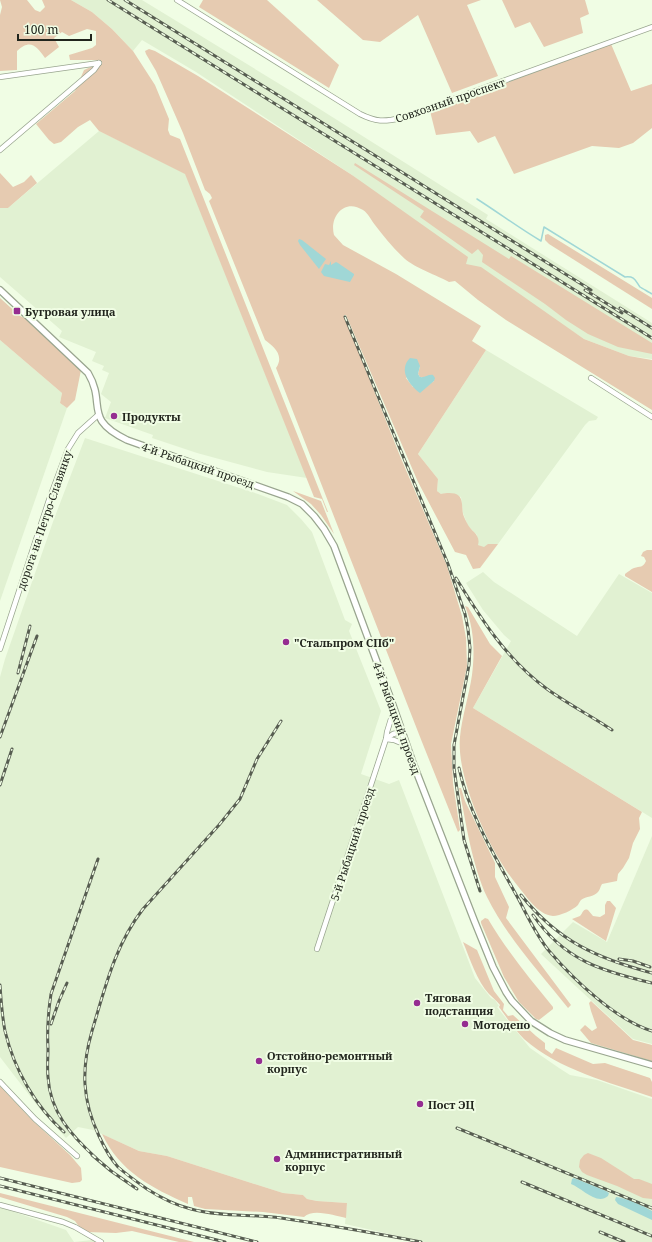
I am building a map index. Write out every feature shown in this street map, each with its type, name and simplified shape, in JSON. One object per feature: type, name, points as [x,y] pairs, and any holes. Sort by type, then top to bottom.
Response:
[{"type":"street","name":"Совхозный проспект","points":[[177,0],[360,114],[370,119],[379,121],[401,118],[652,27]]},
{"type":"street","points":[[0,77],[99,63],[94,70],[0,150]]},
{"type":"street","points":[[0,290],[88,373],[95,393],[98,415]]},
{"type":"street","points":[[591,378],[652,417]]},
{"type":"street","name":"дорога на Петро-Славянку","points":[[0,649],[49,500],[68,449],[78,433],[98,415]]},
{"type":"street","name":"4-й Рыбацкий проезд","points":[[98,415],[106,428],[127,440],[294,499],[314,516],[334,546],[394,709],[401,732],[499,980],[512,1001],[531,1021],[550,1034],[565,1040],[652,1065]]},
{"type":"street","name":"5-й Рыбацкий проезд","points":[[317,949],[386,739],[394,709]]},
{"type":"street","points":[[386,739],[393,734],[401,732]]},
{"type":"street","points":[[386,739],[394,740],[406,745]]},
{"type":"street","points":[[0,1082],[34,1119],[77,1156]]},
{"type":"street","points":[[0,1205],[63,1222],[101,1242]]},
{"type":"shaded area","points":[[0,0],[27,0],[35,10],[40,12],[45,7],[42,0],[71,0],[92,12],[112,29],[133,51],[155,85],[169,119],[168,130],[170,135],[180,139],[328,512],[322,499],[314,497],[185,174],[99,131],[90,120],[78,127],[61,142],[54,144],[36,124],[75,91],[84,70],[95,65],[97,60],[70,60],[69,55],[92,48],[96,45],[96,31],[87,29],[69,36],[62,32],[54,38],[59,47],[45,58],[36,47],[26,45],[17,51],[17,70],[0,71],[0,15],[2,7]]},
{"type":"shaded area","points":[[71,0],[142,0],[291,91],[488,215],[486,219],[652,323],[652,359],[629,356],[584,339],[560,323],[475,273],[352,175],[196,72],[142,40],[133,51],[112,29],[92,12]]},
{"type":"shaded area","points":[[203,0],[267,0],[339,65],[329,88],[199,7]]},
{"type":"shaded area","points":[[317,0],[481,0],[467,5],[498,76],[452,93],[418,15],[380,42],[363,40]]},
{"type":"shaded area","points":[[502,0],[585,0],[589,14],[580,18],[583,33],[544,47],[530,22],[515,28]]},
{"type":"shaded area","points":[[611,44],[631,91],[652,84],[652,128],[633,143],[619,148],[592,146],[514,174],[495,136],[478,143],[470,131],[436,135],[430,111]]},
{"type":"shaded area","points":[[149,49],[155,51],[198,76],[352,175],[468,257],[466,264],[481,267],[584,339],[629,356],[652,360],[652,410],[506,320],[455,281],[449,282],[409,262],[389,243],[365,211],[350,206],[340,211],[336,216],[333,228],[334,235],[343,245],[396,274],[481,326],[472,341],[486,350],[418,454],[438,479],[437,491],[441,494],[448,493],[459,496],[462,502],[463,515],[478,538],[478,545],[484,547],[488,544],[498,544],[480,568],[473,569],[466,555],[455,552],[418,482],[346,315],[344,315],[400,456],[447,566],[462,616],[466,638],[467,666],[451,744],[453,783],[460,830],[458,832],[276,368],[279,355],[277,351],[265,340],[209,201],[212,198],[205,190],[183,133],[156,71],[145,51]],"holes":[[[420,366],[418,374],[420,377],[434,381],[427,386],[413,387],[406,378]]]},
{"type":"shaded area","points":[[99,131],[185,173],[307,478],[267,472],[197,453],[152,438],[153,435],[105,418],[111,402],[101,394],[109,373],[102,370],[104,366],[92,361],[96,352],[59,337],[62,331],[0,277],[0,208],[8,208]]},
{"type":"shaded area","points":[[355,163],[509,259],[511,256],[652,343],[652,354],[618,347],[588,334],[566,320],[545,304],[482,262],[483,255],[478,249],[472,254],[420,217],[424,211],[354,165]]},
{"type":"shaded area","points":[[0,173],[13,187],[24,182],[31,175],[37,183],[8,208],[0,208]]},
{"type":"shaded area","points":[[548,234],[652,298],[652,309],[549,244],[545,240],[545,235]]},
{"type":"shaded area","points":[[0,298],[20,316],[25,318],[81,370],[75,400],[67,408],[60,403],[62,393],[0,340]]},
{"type":"shaded area","points":[[0,340],[62,393],[60,403],[67,408],[0,601]]},
{"type":"shaded area","points":[[486,350],[598,417],[596,420],[589,421],[585,425],[498,544],[489,544],[484,548],[478,545],[477,535],[468,526],[463,513],[461,497],[447,493],[441,494],[437,491],[438,479],[418,454]]},
{"type":"shaded area","points":[[85,438],[258,494],[287,505],[312,532],[345,620],[352,624],[349,631],[381,711],[361,774],[389,784],[399,780],[475,978],[491,998],[495,1000],[499,1006],[497,1007],[530,1048],[559,1068],[570,1075],[597,1080],[652,1099],[652,1242],[425,1242],[345,1224],[347,1203],[317,1201],[307,1199],[303,1195],[283,1193],[167,1156],[139,1151],[93,1130],[78,1127],[66,1138],[40,1109],[0,1057],[0,677],[54,519]]},
{"type":"shaded area","points":[[293,491],[321,501],[334,534],[321,515],[311,504]]},
{"type":"shaded area","points":[[652,550],[652,592],[625,576],[625,574],[632,569],[644,565],[646,561],[644,557],[641,556],[643,552]]},
{"type":"shaded area","points":[[483,572],[494,582],[577,636],[619,574],[652,593],[652,818],[473,708],[511,641],[483,610],[466,583]]},
{"type":"shaded area","points":[[465,606],[468,607],[490,644],[502,656],[473,708],[642,812],[639,818],[640,829],[633,843],[629,858],[618,874],[617,881],[602,884],[596,894],[581,900],[573,909],[559,915],[548,915],[537,909],[507,871],[486,836],[469,794],[460,754],[461,729],[471,683],[473,657],[472,631]]},
{"type":"shaded area","points":[[459,788],[461,788],[465,801],[495,863],[495,877],[509,907],[506,918],[571,1005],[568,1008],[514,940],[495,912],[487,897],[473,858]]},
{"type":"shaded area","points":[[652,836],[652,1044],[633,1039],[541,954],[573,922],[607,942]]},
{"type":"shaded area","points":[[607,901],[610,901],[616,908],[606,941],[572,919],[580,916],[584,910],[588,910],[593,916],[600,917],[605,914],[605,905]]},
{"type":"shaded area","points":[[485,918],[488,919],[511,954],[553,1007],[553,1009],[539,1020],[536,1019],[519,1002],[504,977],[481,923],[481,921]]},
{"type":"shaded area","points":[[463,942],[477,950],[494,991],[504,1004],[503,1010],[508,1016],[513,1015],[545,1043],[545,1049],[552,1054],[556,1048],[593,1064],[605,1063],[650,1078],[652,1082],[652,1097],[569,1067],[538,1050],[524,1039],[499,1007],[500,1005],[481,983]]},
{"type":"shaded area","points":[[591,1001],[633,1040],[652,1045],[652,1061],[591,1043],[580,1030],[585,1025],[592,1031],[597,1028],[589,1003]]},
{"type":"shaded area","points":[[0,1086],[32,1120],[70,1155],[81,1168],[82,1180],[80,1182],[72,1183],[0,1167]]},
{"type":"shaded area","points":[[102,1134],[139,1151],[167,1156],[283,1193],[303,1195],[307,1199],[317,1201],[347,1203],[346,1218],[318,1213],[308,1214],[304,1217],[263,1212],[205,1209],[194,1206],[192,1197],[188,1197],[188,1204],[150,1185],[128,1169],[109,1147]]},
{"type":"shaded area","points":[[588,1153],[601,1158],[634,1179],[639,1179],[652,1184],[652,1199],[643,1198],[582,1172],[579,1167],[580,1160]]},
{"type":"shaded area","points":[[0,1193],[194,1242],[179,1242],[132,1231],[116,1233],[87,1232],[80,1228],[75,1221],[67,1217],[0,1197]]},
{"type":"shaded area","points":[[0,1207],[66,1230],[74,1242],[0,1242]]},
{"type":"shaded area","points":[[92,1240],[96,1242],[74,1242]]},
{"type":"water","points":[[299,239],[326,259],[319,269],[300,245],[298,241]]},
{"type":"water","points":[[331,261],[331,265],[336,262],[354,274],[350,282],[324,276],[321,272],[325,264],[329,265]]},
{"type":"water","points":[[410,358],[417,359],[420,366],[418,374],[420,377],[433,375],[435,378],[434,381],[420,393],[412,386],[406,377],[405,367]]},
{"type":"water","points":[[574,1178],[606,1191],[609,1193],[608,1196],[604,1199],[594,1198],[571,1184],[572,1179]]},
{"type":"water","points":[[616,1197],[630,1201],[652,1211],[652,1220],[618,1204],[615,1200]]},
{"type":"waterway","points":[[477,199],[541,241],[544,227],[625,277],[633,278],[640,287],[652,294]]},
{"type":"railway","points":[[108,0],[652,338]]},
{"type":"railway","points":[[125,0],[591,290]]},
{"type":"railway","points":[[585,290],[622,313]]},
{"type":"railway","points":[[620,308],[652,328]]},
{"type":"railway","points":[[345,317],[448,564],[465,614],[470,648],[469,665],[454,745],[454,768],[464,840],[480,891]]},
{"type":"railway","points":[[456,578],[485,623],[519,665],[547,689],[612,730]]},
{"type":"railway","points":[[18,673],[30,626]]},
{"type":"railway","points":[[0,737],[37,636]]},
{"type":"railway","points":[[281,721],[257,759],[240,799],[219,825],[143,909],[125,937],[106,983],[88,1045],[85,1084],[89,1110],[93,1123],[103,1144],[118,1167],[147,1189],[174,1203],[202,1212],[281,1218],[421,1242]]},
{"type":"railway","points":[[0,785],[12,749]]},
{"type":"railway","points":[[459,768],[469,803],[484,836],[533,927],[545,946],[571,975],[596,998],[624,1018],[638,1026],[652,1031]]},
{"type":"railway","points":[[96,1158],[78,1141],[63,1122],[53,1101],[48,1077],[48,1015],[51,994],[98,859]]},
{"type":"railway","points":[[521,895],[549,924],[579,946],[613,961],[652,973]]},
{"type":"railway","points":[[533,915],[545,930],[571,953],[585,961],[616,974],[652,983]]},
{"type":"railway","points":[[619,959],[633,961],[650,967]]},
{"type":"railway","points":[[51,1024],[67,983]]},
{"type":"railway","points":[[0,985],[5,1031],[20,1073],[35,1099],[64,1132]]},
{"type":"railway","points":[[457,1128],[652,1208]]},
{"type":"railway","points":[[92,1155],[111,1171],[137,1189]]},
{"type":"railway","points":[[0,1178],[257,1242]]},
{"type":"railway","points":[[522,1182],[652,1236]]},
{"type":"railway","points":[[0,1186],[225,1242]]},
{"type":"railway","points":[[600,1232],[624,1242]]},
{"type":"place","name":"Бугровая улица","points":[[17,311]]},
{"type":"place","name":"Продукты","points":[[114,416]]},
{"type":"place","name":"\"Стальпром СПб\"","points":[[286,642]]},
{"type":"place","name":"Тяговая подстанция","points":[[417,1003]]},
{"type":"place","name":"Мотодепо","points":[[465,1024]]},
{"type":"place","name":"Отстойно-ремонтный корпус","points":[[259,1061]]},
{"type":"place","name":"Пост ЭЦ","points":[[420,1104]]},
{"type":"place","name":"Административный корпус","points":[[277,1159]]}]
